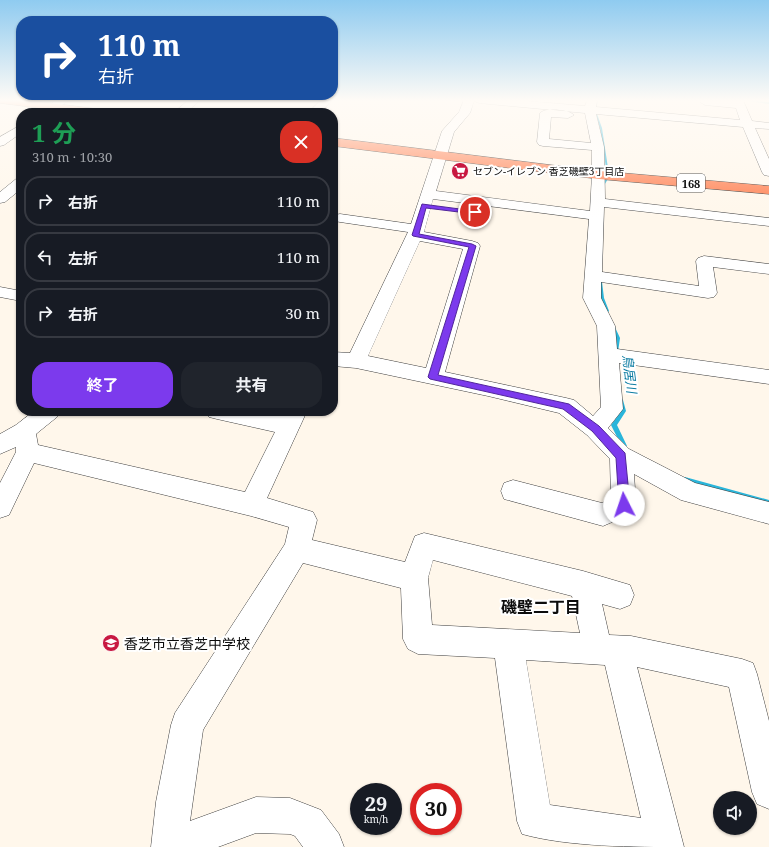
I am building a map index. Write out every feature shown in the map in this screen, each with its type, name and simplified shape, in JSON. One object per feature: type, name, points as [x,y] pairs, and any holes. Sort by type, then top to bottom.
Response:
[{"type":"highway","name":"168","points":[[338,143],[606,175],[769,190]]},
{"type":"street","points":[[356,361],[416,232],[445,140]]},
{"type":"street","points":[[543,140],[543,142],[598,147]]},
{"type":"street","points":[[596,429],[612,409],[606,326],[592,298],[597,209],[606,175],[597,140]]},
{"type":"street","points":[[753,140],[769,172]]},
{"type":"street","points":[[0,199],[16,186]]},
{"type":"street","points":[[426,200],[597,209],[769,222]]},
{"type":"street","points":[[426,200],[488,214]]},
{"type":"street","points":[[340,218],[416,232],[472,246],[433,377]]},
{"type":"street","points":[[593,276],[708,292],[704,261],[769,269]]},
{"type":"street","points":[[0,292],[16,295]]},
{"type":"street","points":[[608,355],[769,377]]},
{"type":"street","points":[[338,359],[356,361],[566,406],[596,429],[621,456],[690,492],[769,513]]},
{"type":"street","points":[[0,507],[26,441],[45,416]]},
{"type":"street","points":[[251,504],[292,419],[264,416]]},
{"type":"street","points":[[0,445],[26,441],[304,520],[298,549],[187,725],[174,802],[169,847],[256,816],[290,816],[308,823],[326,847]]},
{"type":"street","points":[[513,491],[603,515],[624,505],[621,456]]},
{"type":"street","points":[[620,595],[424,545],[414,578],[418,639],[631,651],[742,674],[765,758],[769,792]]},
{"type":"street","points":[[298,549],[414,578]]},
{"type":"street","points":[[508,644],[535,821],[665,843],[607,650],[583,585]]},
{"type":"waterway","name":"鳥居川","points":[[602,186],[606,179],[607,168],[603,140]]},
{"type":"waterway","name":"鳥居川","points":[[600,282],[602,298],[607,311]]},
{"type":"waterway","name":"鳥居川","points":[[613,326],[618,338],[616,352]]},
{"type":"waterway","name":"鳥居川","points":[[621,400],[624,411],[614,425],[624,446]]},
{"type":"waterway","name":"鳥居川","points":[[685,479],[769,502]]},
{"type":"place","name":"セブン-イレブン 香芝磯壁3丁目店","points":[[460,171]]},
{"type":"place","name":"香芝市立香芝中学校","points":[[111,643]]},
{"type":"district","name":"磯壁二丁目","points":[[541,607]]},
{"type":"route","points":[[475,212],[424,206],[415,235],[472,246],[433,377],[566,406],[596,429],[621,456],[624,505]]}]
